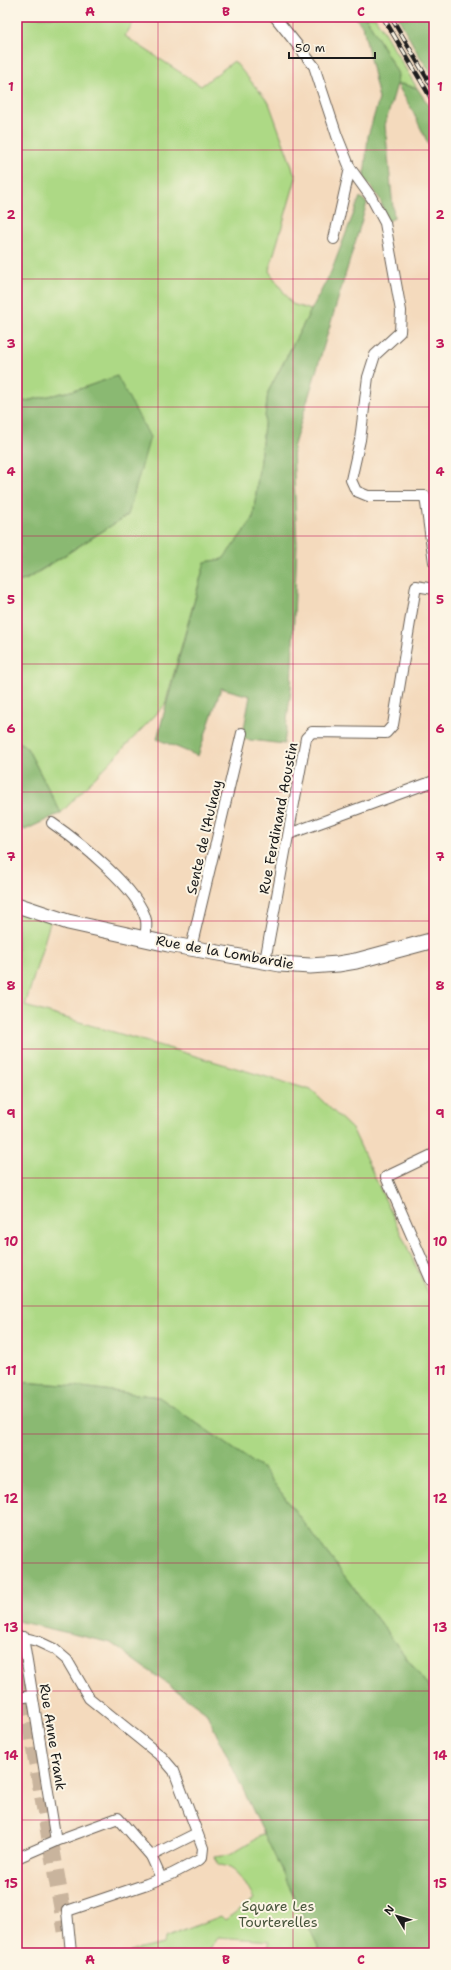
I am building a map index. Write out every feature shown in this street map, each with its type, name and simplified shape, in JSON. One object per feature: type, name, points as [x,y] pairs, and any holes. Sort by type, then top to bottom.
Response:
[{"type":"main road","name":"Rue de la Lombardie","points":[[17,905],[68,922],[191,948],[265,961],[310,966],[356,961],[434,940]]},
{"type":"street","points":[[275,17],[314,66],[337,136],[350,168],[369,194],[384,223],[401,311],[400,332],[375,355],[368,377],[360,440],[351,480],[356,491],[368,496],[425,496],[434,562]]},
{"type":"street","points":[[334,240],[350,168]]},
{"type":"street","name":"Rue Ferdinand Aoustin","points":[[265,961],[306,738],[312,732],[386,733],[393,725],[416,586],[434,589]]},
{"type":"street","name":"Sente de l'Aulnay","points":[[191,948],[242,733]]},
{"type":"street","points":[[289,834],[434,781]]},
{"type":"street","points":[[52,824],[76,839],[102,862],[130,892],[146,920],[147,929],[145,938]]},
{"type":"street","points":[[432,1279],[386,1177],[434,1154]]},
{"type":"street","points":[[20,1637],[54,1649],[67,1660],[89,1698],[162,1757],[174,1771],[203,1848],[202,1857],[196,1862],[161,1878],[68,1911],[71,1953]]},
{"type":"street","name":"Rue Anne Frank","points":[[20,1637],[32,1696],[56,1840]]},
{"type":"street","points":[[17,1698],[32,1696]]},
{"type":"street","points":[[17,1858],[56,1840],[118,1818],[151,1856],[161,1878]]},
{"type":"street","points":[[151,1856],[197,1833]]},
{"type":"green space","points":[[17,17],[137,17],[125,36],[201,86],[234,61],[269,103],[296,178],[269,271],[292,304],[311,310],[268,392],[253,519],[223,559],[205,562],[165,705],[61,813],[27,748],[17,740],[17,582],[26,580],[128,515],[117,376],[80,389],[17,403]]},
{"type":"green space","points":[[355,17],[366,17],[398,74],[397,83],[417,88],[434,113],[434,156],[412,110],[397,84],[385,125],[394,218],[387,222],[380,199],[364,178],[368,136],[379,99],[363,27]]},
{"type":"green space","points":[[366,17],[375,17],[417,88],[397,83],[398,74]]},
{"type":"green space","points":[[398,17],[431,17],[434,19],[434,78],[417,52]]},
{"type":"green space","points":[[360,197],[367,203],[293,448],[297,545],[291,688],[284,744],[242,739],[250,696],[221,688],[198,756],[157,739],[205,562],[223,559],[253,519],[268,392],[331,272]]},
{"type":"green space","points":[[117,376],[150,437],[128,515],[25,580],[17,582],[17,403],[80,389]]},
{"type":"green space","points":[[17,740],[27,748],[61,813],[25,830],[17,825]]},
{"type":"green space","points":[[17,902],[52,916],[25,1006],[311,1090],[353,1130],[434,1305],[434,1694],[264,1470],[159,1397],[66,1385],[17,1382]]},
{"type":"green space","points":[[17,1382],[66,1385],[159,1397],[264,1470],[434,1694],[434,1953],[321,1953],[206,1712],[111,1643],[17,1621]]},
{"type":"green space","name":"Square Les Tourterelles","points":[[268,1831],[328,1953],[266,1953],[270,1941],[218,1937],[207,1953],[130,1953],[130,1951],[164,1944],[165,1938],[221,1916],[225,1920],[254,1899],[236,1872],[231,1868],[218,1865],[215,1856],[230,1854]]},
{"type":"tunnel","points":[[17,1649],[66,1931]]},
{"type":"railway","points":[[383,17],[434,103]]},
{"type":"railway","points":[[391,17],[434,90]]}]
